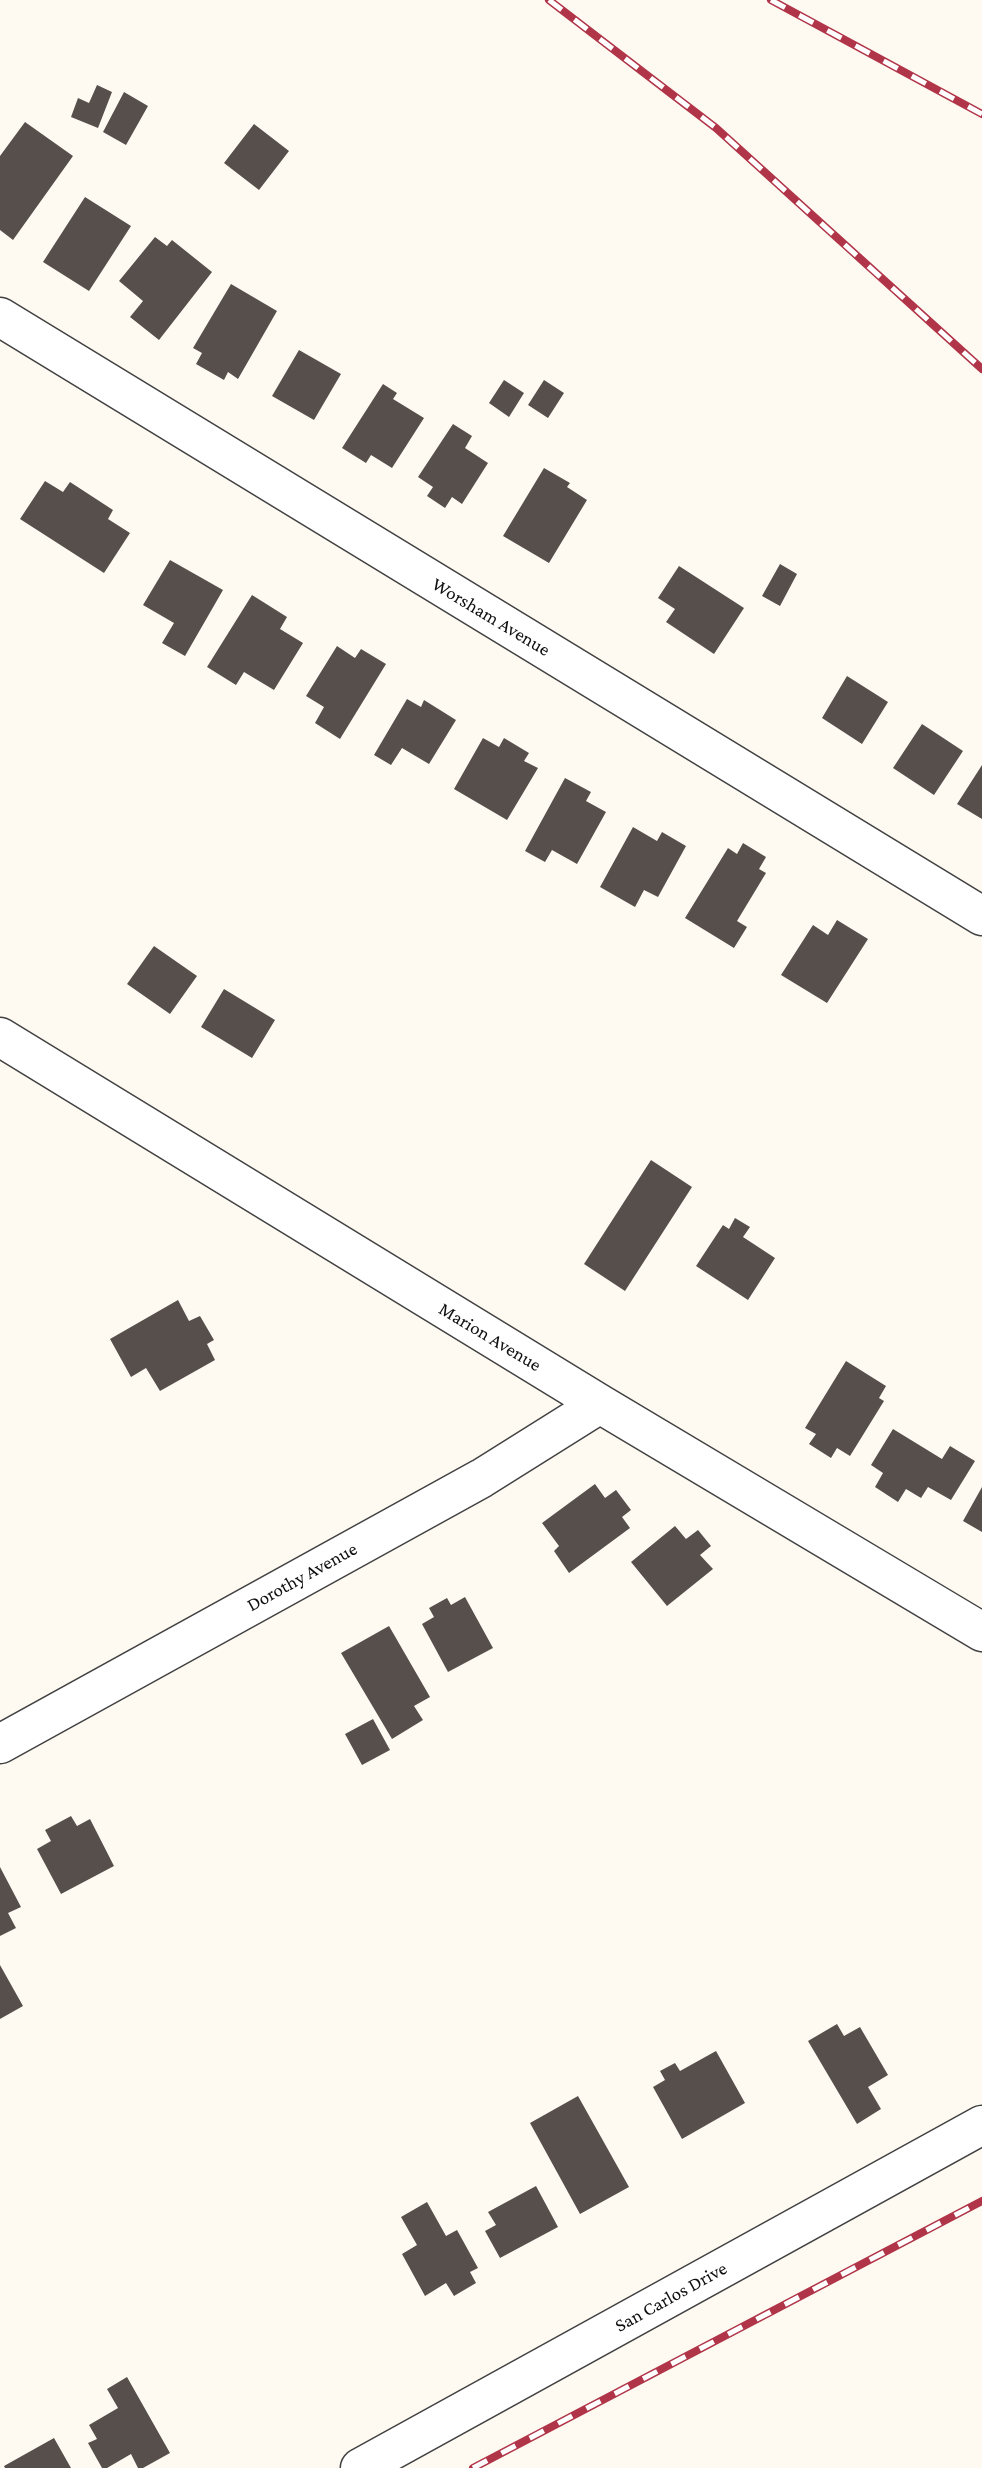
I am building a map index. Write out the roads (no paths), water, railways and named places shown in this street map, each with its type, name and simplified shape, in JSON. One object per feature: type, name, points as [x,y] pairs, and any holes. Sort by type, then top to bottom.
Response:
[{"type":"street","name":"Worsham Avenue","points":[[0,317],[982,916]]},
{"type":"street","name":"Marion Avenue","points":[[0,1037],[600,1404],[982,1632]]},
{"type":"street","name":"Dorothy Avenue","points":[[0,1744],[482,1478],[600,1404]]},
{"type":"street","name":"San Carlos Drive","points":[[360,2468],[982,2124]]},
{"type":"railway","points":[[549,0],[716,128],[982,369]]},
{"type":"railway","points":[[771,0],[982,114]]},
{"type":"railway","points":[[473,2468],[982,2201]]}]
